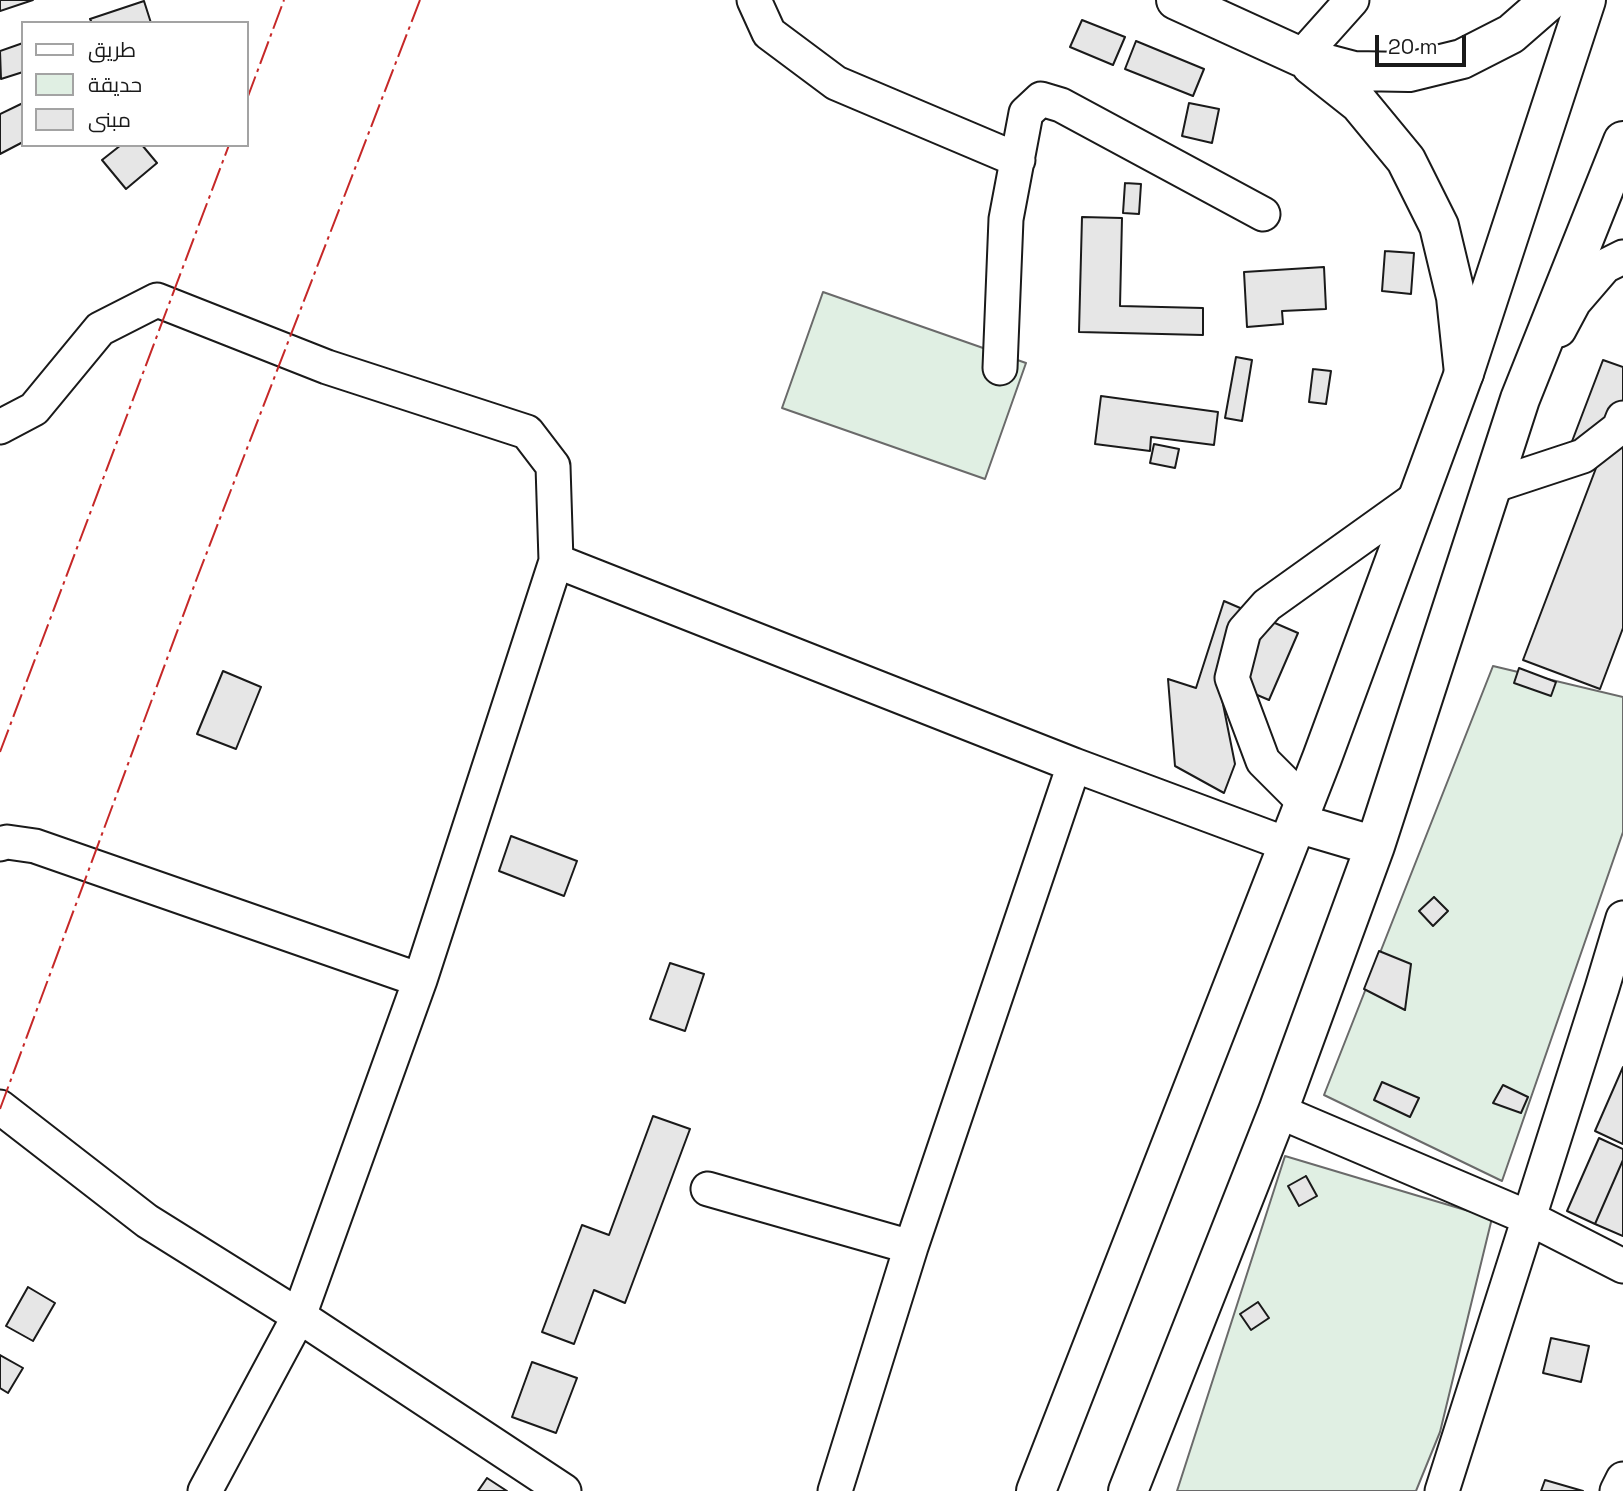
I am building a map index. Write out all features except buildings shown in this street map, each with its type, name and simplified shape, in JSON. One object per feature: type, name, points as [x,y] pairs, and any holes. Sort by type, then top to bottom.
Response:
[{"type":"main road","points":[[1176,0],[1301,57],[1354,71],[1409,72],[1462,59],[1474,53],[1511,34],[1550,0]]},
{"type":"main road","points":[[1036,1491],[1297,824],[1464,373],[1586,0]]},
{"type":"main road","points":[[1301,57],[1359,103],[1406,160],[1439,226],[1456,298],[1464,373]]},
{"type":"main road","points":[[1128,1491],[1278,1111],[1374,846],[1520,399],[1623,141]]},
{"type":"main road","points":[[1297,824],[1374,846]]},
{"type":"street","points":[[754,0],[769,33],[836,83],[1018,160]]},
{"type":"street","points":[[1301,57],[1352,0]]},
{"type":"street","points":[[1000,368],[1006,219],[1026,113],[1041,99],[1061,104],[1263,214]]},
{"type":"street","points":[[1520,399],[1574,302],[1605,266],[1623,257]]},
{"type":"street","points":[[0,428],[34,409],[100,329],[157,300],[327,366],[527,432],[553,467],[556,561],[420,980],[299,1316],[205,1491]]},
{"type":"street","points":[[1492,486],[1583,456],[1619,428],[1623,418]]},
{"type":"street","points":[[1297,824],[1263,761],[1231,678],[1244,631],[1267,606],[1418,497]]},
{"type":"street","points":[[556,561],[1074,765],[1297,824]]},
{"type":"street","points":[[835,1491],[911,1247],[1074,765]]},
{"type":"street","points":[[0,844],[7,842],[35,846],[420,980]]},
{"type":"street","points":[[1441,1491],[1529,1218],[1613,993],[1623,918]]},
{"type":"street","points":[[0,1107],[147,1221],[299,1316],[564,1491]]},
{"type":"street","points":[[1278,1111],[1529,1218],[1623,1266]]},
{"type":"street","points":[[708,1189],[911,1247]]},
{"type":"street","points":[[1617,1491],[1623,1479]]},
{"type":"green space","points":[[823,292],[1026,363],[985,479],[782,408]]},
{"type":"green space","points":[[1493,666],[1623,697],[1623,832],[1502,1181],[1324,1095]]},
{"type":"green space","points":[[1285,1156],[1492,1218],[1440,1432],[1416,1491],[1177,1491]]},
{"type":"power","points":[[248,96],[284,0]]},
{"type":"power","points":[[0,1109],[197,578],[420,0]]},
{"type":"power","points":[[0,752],[228,147]]}]
